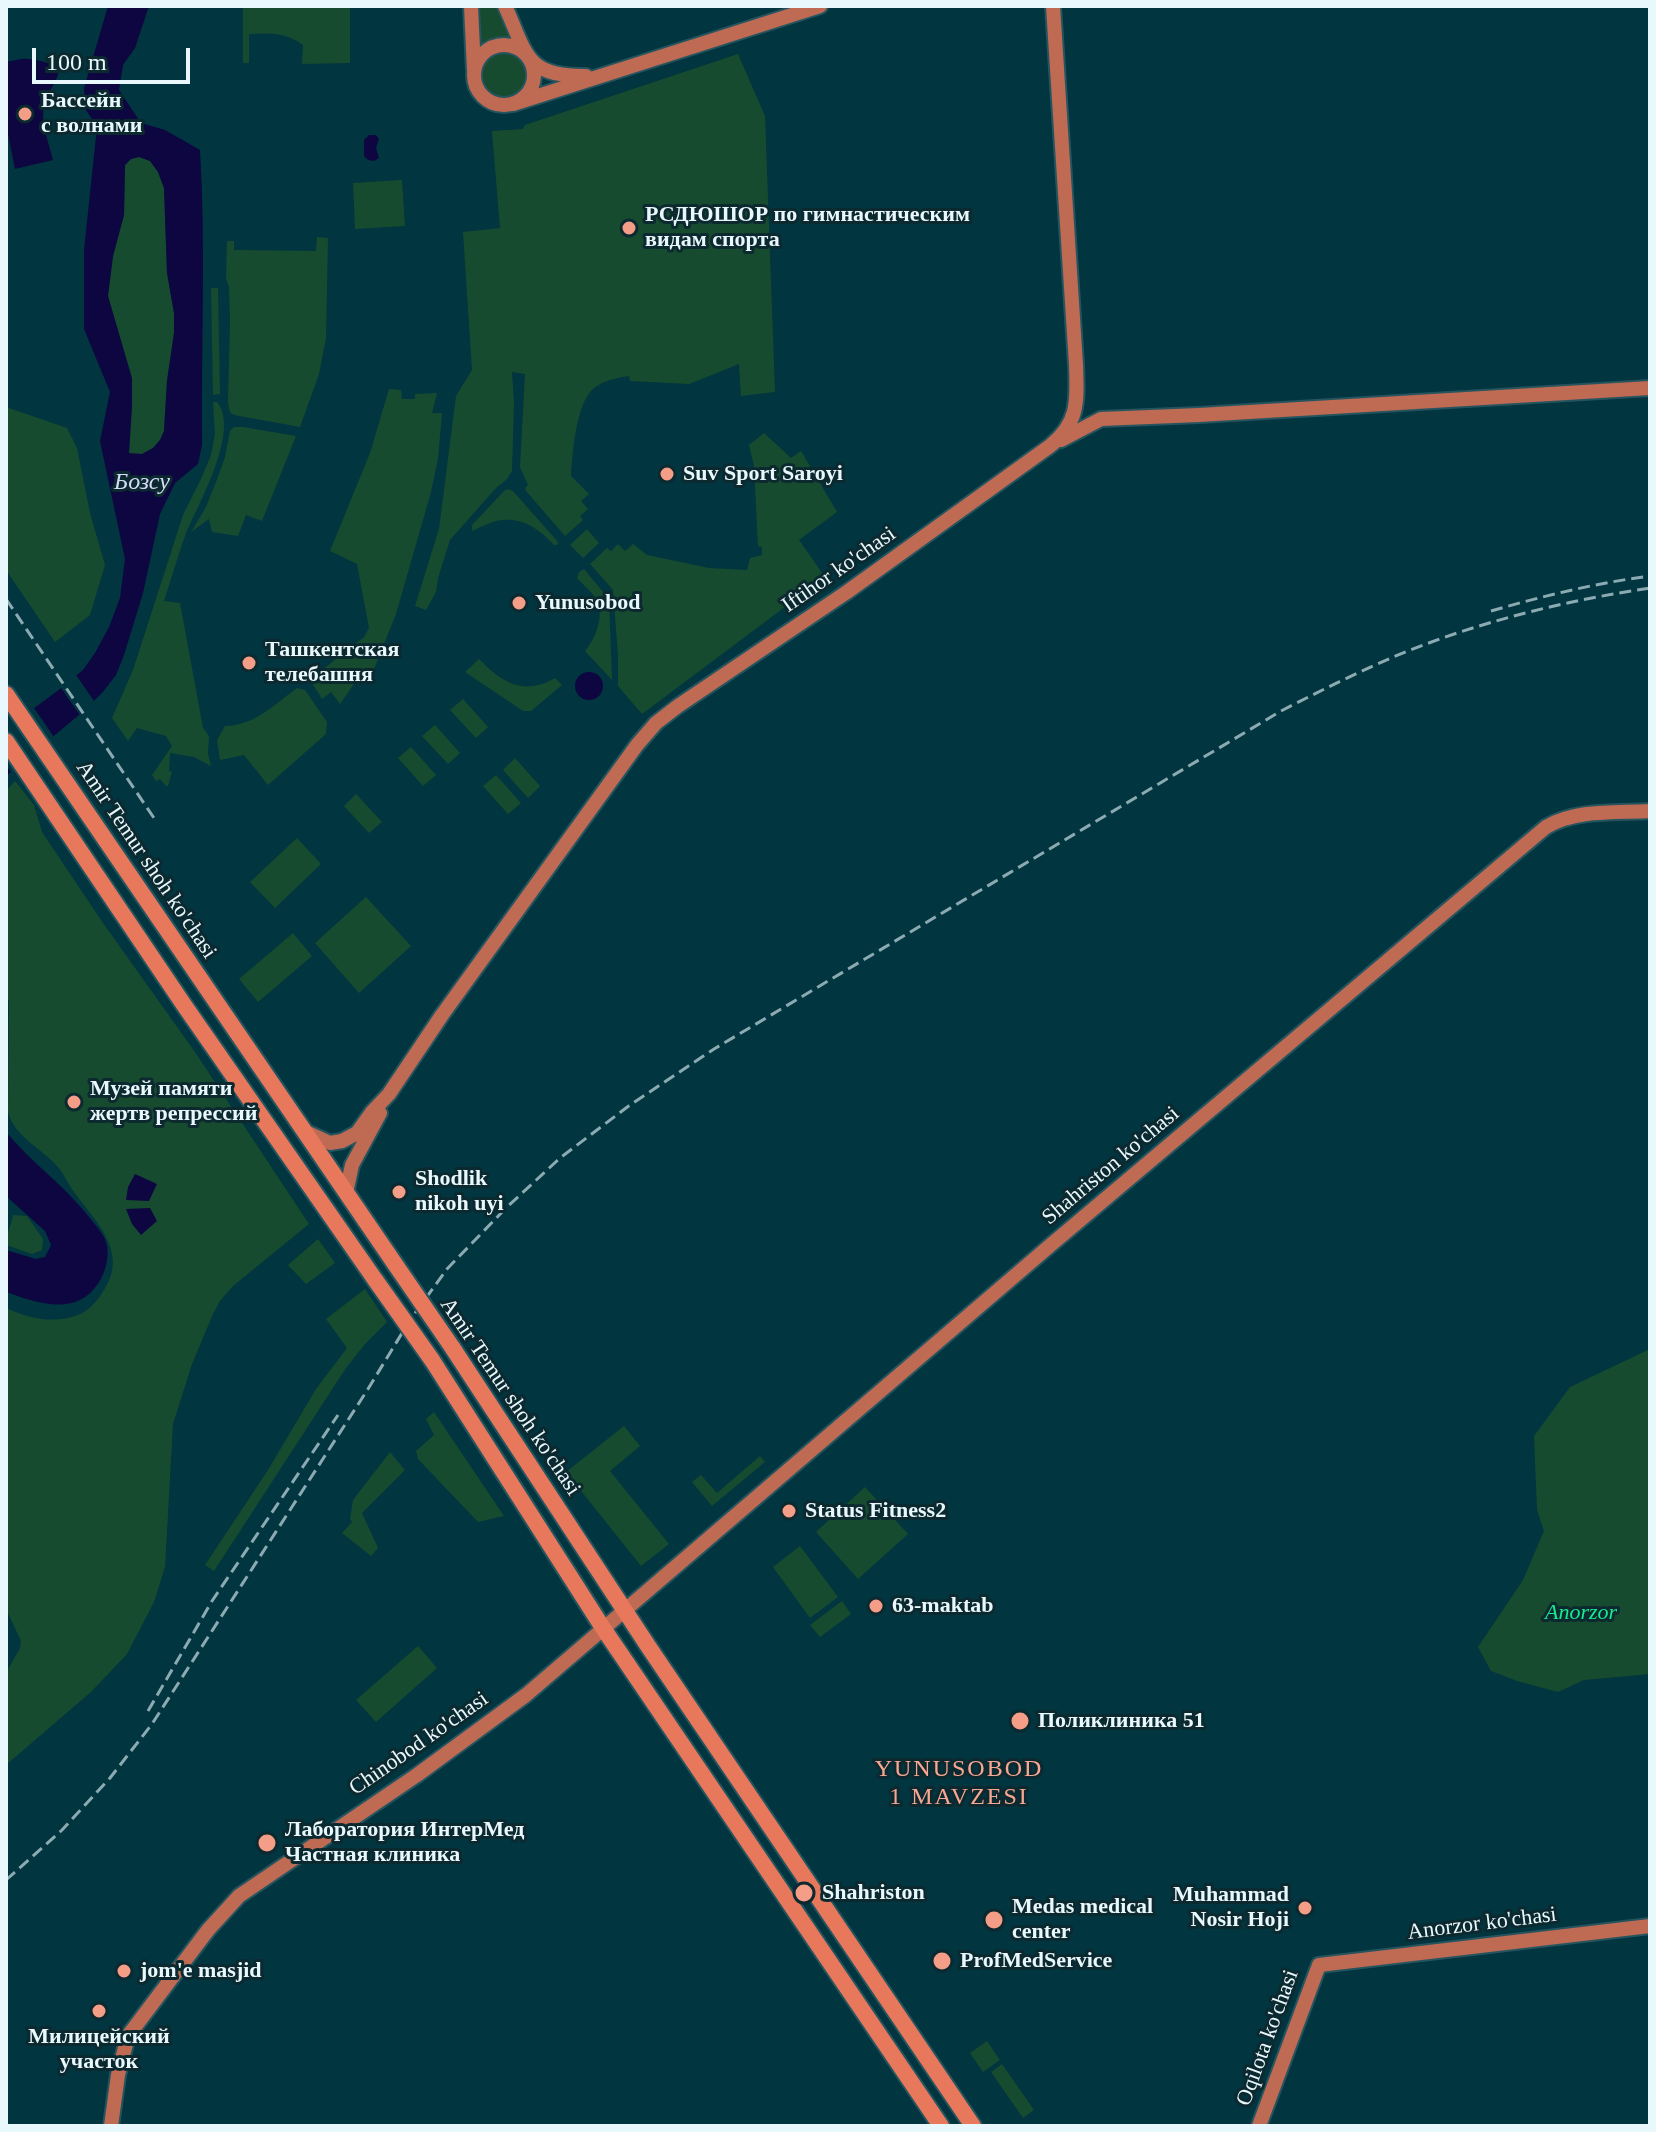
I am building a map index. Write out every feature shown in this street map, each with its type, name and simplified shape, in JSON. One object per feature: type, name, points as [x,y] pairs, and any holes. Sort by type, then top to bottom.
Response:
[{"type":"main road","points":[[471,6],[474,81],[485,98],[493,104],[503,105],[820,6]]},
{"type":"main road","points":[[505,6],[534,75],[528,93],[513,104]]},
{"type":"main road","name":"Iftihor ko'chasi","points":[[304,1131],[333,1143],[357,1133],[389,1094],[442,1015],[649,730],[671,711],[915,544],[1050,446],[1067,430],[1075,409],[1077,388],[1053,6]]},
{"type":"main road","points":[[474,71],[484,53],[503,45],[521,51],[539,67],[557,75],[598,76]]},
{"type":"main road","points":[[1077,388],[1086,406],[1101,419]]},
{"type":"main road","points":[[1050,446],[1101,419],[1650,388]]},
{"type":"main road","name":"Amir Temur shoh ko'chasi","points":[[6,694],[452,1347],[692,1711],[973,2126]]},
{"type":"main road","name":"Amir Temur shoh ko'chasi","points":[[6,741],[184,1005],[432,1360],[670,1729],[941,2126]]},
{"type":"main road","name":"Shahriston ko'chasi","points":[[603,1628],[1546,827],[1564,818],[1581,815],[1650,811]]},
{"type":"main road","name":"Iftihor ko'chasi","points":[[346,1193],[352,1165],[389,1094]]},
{"type":"main road","name":"Chinobod ko'chasi","points":[[111,2126],[118,2075],[128,2036],[208,1930],[233,1902],[492,1722],[603,1628]]},
{"type":"main road","points":[[670,1729],[692,1711]]},
{"type":"main road","name":"Anorzor ko'chasi","points":[[1319,1965],[1650,1926]]},
{"type":"main road","name":"Oqilota ko'chasi","points":[[1259,2126],[1319,1965]]},
{"type":"green space","points":[[243,6],[350,6],[350,63],[302,64],[303,45],[284,36],[263,33],[249,34],[249,63],[243,63]]},
{"type":"green space","points":[[476,6],[501,6],[512,39],[493,38],[477,48]]},
{"type":"green space","points":[[505,50],[522,57],[529,74],[522,91],[505,98],[488,91],[481,74],[488,57]]},
{"type":"green space","points":[[738,54],[765,116],[775,392],[741,396],[739,364],[689,384],[630,381],[629,376],[612,379],[596,387],[588,395],[581,412],[571,472],[571,476],[589,494],[581,501],[588,509],[580,516],[583,520],[565,536],[525,488],[528,485],[520,467],[525,374],[512,372],[512,471],[450,540],[436,592],[426,610],[415,606],[439,529],[456,396],[472,370],[463,232],[500,228],[492,131],[523,129],[525,125]]},
{"type":"green space","points":[[139,157],[150,161],[164,188],[167,273],[174,333],[164,431],[153,448],[142,454],[129,454],[132,405],[108,296],[113,256],[124,215],[125,165]]},
{"type":"green space","points":[[402,180],[405,226],[355,229],[353,183]]},
{"type":"green space","points":[[317,237],[328,238],[326,338],[319,374],[300,427],[234,415],[228,403],[230,322],[227,241],[234,241],[234,250],[316,251]]},
{"type":"green space","points":[[211,288],[218,288],[220,394],[213,395]]},
{"type":"green space","points":[[389,389],[401,390],[402,399],[415,399],[415,394],[437,393],[432,413],[442,413],[438,459],[396,614],[368,684],[356,681],[340,704],[331,692],[322,699],[312,683],[313,677],[364,637],[369,628],[357,564],[330,551],[370,453]]},
{"type":"green space","points":[[213,402],[217,402],[223,415],[221,449],[185,536],[164,601],[180,603],[203,728],[209,736],[211,766],[194,757],[170,753],[169,771],[172,772],[166,786],[152,775],[172,746],[166,736],[137,728],[128,741],[112,718],[133,670],[183,515],[211,455],[215,434]]},
{"type":"green space","points":[[6,407],[67,428],[77,448],[90,513],[105,565],[90,615],[55,642],[6,570]]},
{"type":"green space","points":[[234,427],[296,436],[262,521],[246,515],[238,536],[212,532],[209,519],[191,532],[216,482],[230,431]]},
{"type":"green space","points":[[764,433],[791,458],[801,451],[837,512],[799,540],[825,577],[642,714],[618,686],[613,590],[590,564],[607,548],[611,551],[618,544],[625,551],[633,544],[647,555],[709,568],[747,570],[750,558],[762,555],[762,547],[758,546],[754,466],[749,445]]},
{"type":"green space","points":[[509,489],[558,542],[557,545],[535,529],[513,520],[496,521],[472,531],[472,525]]},
{"type":"green space","points":[[587,529],[599,543],[583,558],[570,545]]},
{"type":"green space","points":[[584,569],[609,599],[612,680],[585,651],[596,632],[600,610],[595,597],[577,578]]},
{"type":"green space","points":[[479,659],[496,675],[514,684],[533,686],[555,678],[562,685],[531,711],[523,711],[465,672]]},
{"type":"green space","points":[[297,688],[305,690],[327,722],[326,734],[268,785],[244,755],[220,760],[217,740],[225,726],[255,718]]},
{"type":"green space","points":[[463,699],[488,727],[476,738],[450,710]]},
{"type":"green space","points":[[435,725],[460,753],[448,764],[422,736]]},
{"type":"green space","points":[[411,747],[436,775],[423,786],[398,758]]},
{"type":"green space","points":[[515,758],[540,786],[528,798],[503,770]]},
{"type":"green space","points":[[496,775],[521,803],[508,814],[483,786]]},
{"type":"green space","points":[[15,781],[34,805],[42,832],[195,1052],[309,1224],[233,1286],[213,1314],[192,1364],[173,1424],[165,1567],[154,1602],[127,1654],[91,1692],[6,1765],[6,1673],[21,1641],[6,1609],[6,1308],[46,1319],[63,1319],[82,1313],[101,1295],[111,1276],[113,1263],[107,1238],[100,1226],[59,1169],[22,1135],[8,1112],[6,791]]},
{"type":"green space","points":[[356,794],[382,822],[369,833],[344,806]]},
{"type":"green space","points":[[297,838],[321,864],[275,908],[250,882]]},
{"type":"green space","points":[[366,897],[411,946],[359,993],[315,943]]},
{"type":"green space","points":[[293,933],[312,956],[258,1002],[239,979]]},
{"type":"green space","points":[[13,1215],[27,1216],[43,1239],[42,1250],[32,1254],[6,1245]]},
{"type":"green space","points":[[318,1239],[335,1263],[306,1284],[288,1265]]},
{"type":"green space","points":[[365,1289],[387,1322],[346,1368],[214,1571],[205,1565],[268,1470],[316,1389],[347,1348],[326,1319]]},
{"type":"green space","name":"Anorzor","points":[[1650,1349],[1650,1674],[1584,1680],[1558,1692],[1491,1671],[1478,1647],[1523,1580],[1544,1531],[1537,1510],[1534,1436],[1570,1387]]},
{"type":"green space","points":[[434,1412],[504,1516],[478,1522],[418,1459],[416,1451],[434,1435],[426,1419]]},
{"type":"green space","points":[[624,1426],[640,1446],[610,1471],[669,1544],[641,1566],[566,1472]]},
{"type":"green space","points":[[390,1452],[405,1470],[362,1513],[378,1548],[371,1556],[342,1533],[352,1522],[353,1500]]},
{"type":"green space","points":[[760,1456],[765,1462],[712,1506],[692,1482],[701,1475],[717,1493]]},
{"type":"green space","points":[[865,1487],[908,1534],[858,1579],[816,1532]]},
{"type":"green space","points":[[800,1546],[838,1597],[810,1618],[773,1567]]},
{"type":"green space","points":[[842,1601],[851,1614],[820,1637],[810,1625]]},
{"type":"green space","points":[[418,1646],[437,1668],[376,1722],[356,1700]]},
{"type":"green space","points":[[987,2041],[1000,2060],[983,2072],[970,2053]]},
{"type":"green space","points":[[1002,2064],[1034,2110],[1023,2118],[991,2072]]},
{"type":"water","name":"Бозсу","points":[[108,6],[149,6],[135,48],[123,65],[119,90],[141,123],[165,130],[200,150],[202,445],[198,464],[175,483],[160,514],[143,593],[116,675],[80,714],[6,776],[6,729],[83,670],[95,653],[120,598],[125,559],[100,441],[110,392],[84,329],[84,250],[97,127],[86,110],[84,88]],"holes":[[[139,157],[150,161],[164,188],[167,273],[174,333],[164,431],[153,448],[142,454],[129,453],[132,378],[108,296],[113,256],[124,215],[125,165]]]},
{"type":"water","name":"Бассейн с волнами","points":[[21,59],[59,66],[59,71],[43,109],[53,160],[15,169],[6,124],[6,62]]},
{"type":"water","points":[[369,135],[376,135],[379,139],[376,148],[379,158],[374,161],[364,156],[364,140]]},
{"type":"water","points":[[589,672],[599,676],[603,686],[599,696],[589,700],[579,696],[575,686],[579,676]]},
{"type":"water","points":[[6,1132],[76,1201],[104,1237],[108,1252],[103,1275],[94,1289],[80,1300],[48,1304],[6,1292],[6,1250],[36,1259],[45,1257],[51,1245],[45,1231],[6,1196]]},
{"type":"water","points":[[135,1174],[157,1184],[149,1201],[126,1200]]},
{"type":"water","points":[[150,1208],[157,1221],[141,1235],[126,1209]]},
{"type":"pier","points":[[74,672],[96,704],[82,718],[59,685]]},
{"type":"pier","points":[[32,705],[56,740],[13,775],[6,765],[6,724]]},
{"type":"railway","points":[[1491,611],[1570,590],[1650,576]]},
{"type":"railway","points":[[6,1880],[62,1830],[110,1778],[152,1724],[410,1320],[447,1269],[560,1158],[630,1105],[714,1049],[1281,711],[1377,664],[1454,634],[1551,607],[1650,588]]},
{"type":"railway","points":[[6,599],[156,821]]},
{"type":"railway","points":[[148,1711],[212,1601],[338,1415]]},
{"type":"place","name":"Бассейн с волнами","points":[[25,114]]},
{"type":"place","name":"РСДЮШОР по гимнастическим видам спорта","points":[[629,228]]},
{"type":"place","name":"Suv Sport Saroyi","points":[[667,474]]},
{"type":"place","name":"Yunusobod","points":[[519,603]]},
{"type":"place","name":"Ташкентская телебашня","points":[[249,663]]},
{"type":"place","name":"Музей памяти жертв репрессий","points":[[74,1102]]},
{"type":"place","name":"Shodlik nikoh uyi","points":[[399,1192]]},
{"type":"place","name":"Status Fitness2","points":[[789,1511]]},
{"type":"place","name":"63-maktab","points":[[876,1606]]},
{"type":"place","name":"Поликлиника 51","points":[[1020,1721]]},
{"type":"place","name":"Лаборатория ИнтерМед Частная клиника","points":[[267,1843]]},
{"type":"place","name":"Shahriston","points":[[804,1893]]},
{"type":"place","name":"Muhammad Nosir Hoji","points":[[1305,1908]]},
{"type":"place","name":"Medas medical center","points":[[994,1920]]},
{"type":"place","name":"ProfMedService","points":[[942,1961]]},
{"type":"place","name":"jom'e masjid","points":[[124,1971]]},
{"type":"place","name":"Милицейский участок","points":[[99,2011]]},
{"type":"district","name":"YUNUSOBOD 1 MAVZESI","points":[[959,1784]]}]
